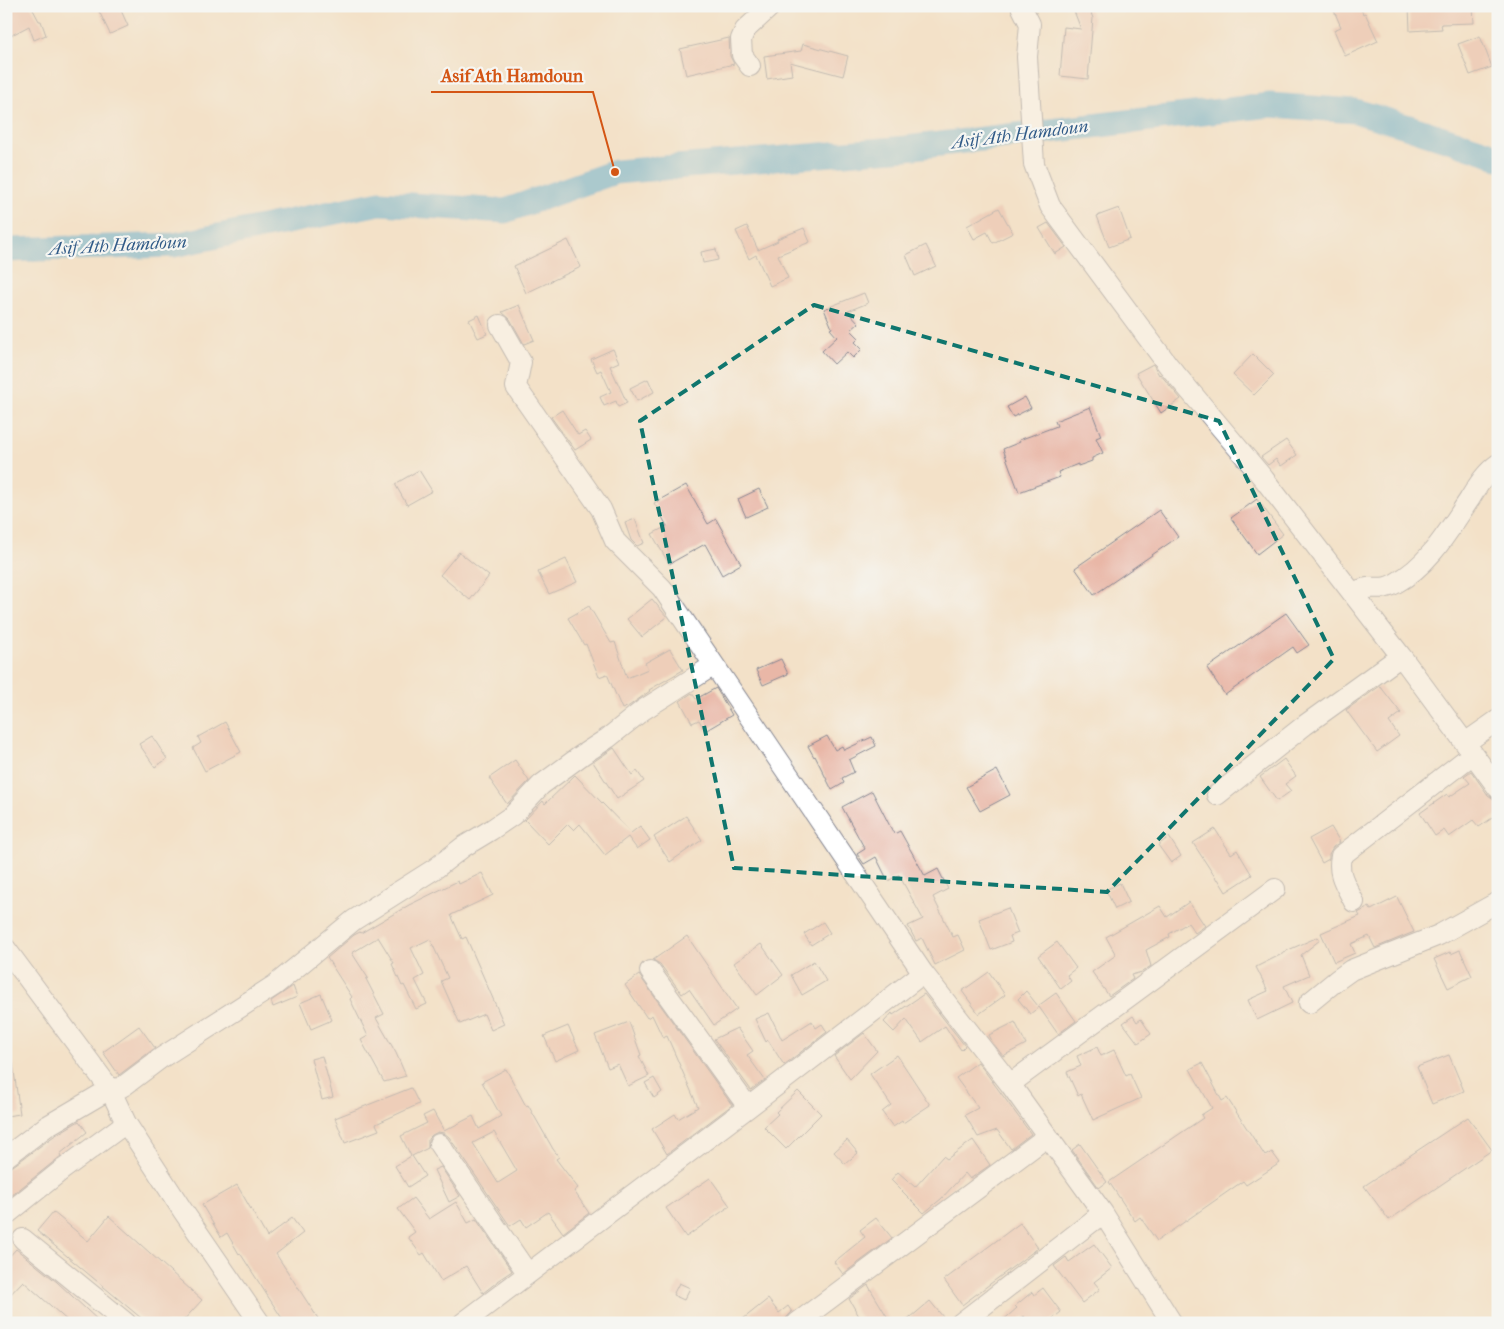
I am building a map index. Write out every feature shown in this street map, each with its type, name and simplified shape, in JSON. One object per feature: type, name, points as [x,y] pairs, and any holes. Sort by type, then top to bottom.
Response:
[{"type":"street","points":[[750,66],[742,56],[741,39],[745,30],[771,6]]},
{"type":"street","points":[[1020,6],[1030,24],[1027,57],[1034,164],[1050,206],[1168,366],[1264,479],[1401,656],[1498,788]]},
{"type":"street","points":[[500,325],[521,362],[516,387],[600,509],[615,541],[662,588],[923,973],[1010,1084],[1103,1213],[1172,1323]]},
{"type":"street","points":[[1352,592],[1365,588],[1381,589],[1390,587],[1426,560],[1437,549],[1482,479],[1498,464]]},
{"type":"street","points":[[1217,795],[1305,726],[1401,656]]},
{"type":"street","points":[[6,1156],[47,1126],[110,1089],[118,1089],[125,1085],[161,1058],[275,985],[354,920],[436,868],[498,825],[513,814],[541,785],[608,738],[643,710],[714,665]]},
{"type":"street","points":[[1354,902],[1341,877],[1339,866],[1341,856],[1469,749],[1498,720]]},
{"type":"street","points":[[1010,1084],[1274,889]]},
{"type":"street","points":[[1309,1003],[1351,970],[1439,935],[1498,902]]},
{"type":"street","points":[[10,960],[110,1089],[126,1123],[183,1211],[260,1323]]},
{"type":"street","points":[[650,971],[748,1107]]},
{"type":"street","points":[[463,1323],[923,973]]},
{"type":"street","points":[[6,1215],[62,1170],[126,1123]]},
{"type":"street","points":[[797,1323],[1048,1136]]},
{"type":"street","points":[[439,1144],[528,1274]]},
{"type":"street","points":[[961,1323],[1103,1213]]},
{"type":"street","points":[[23,1239],[126,1323]]},
{"type":"highlighted area","points":[[814,305],[1219,421],[1334,659],[1107,892],[734,868],[640,421]]},
{"type":"building","points":[[6,6],[31,6],[39,21],[41,21],[46,35],[34,40],[29,26],[10,36],[6,30]]},
{"type":"building","points":[[105,6],[119,6],[128,26],[110,34],[98,9]]},
{"type":"building","points":[[1072,6],[1088,6],[1093,18],[1088,79],[1060,76],[1064,27],[1081,29]]},
{"type":"building","points":[[1332,6],[1360,6],[1378,41],[1345,56],[1334,30],[1341,27]]},
{"type":"building","points":[[1409,6],[1473,6],[1474,23],[1441,24],[1442,29],[1410,31]]},
{"type":"building","points":[[1480,36],[1492,67],[1470,75],[1458,44]]},
{"type":"building","points":[[729,38],[730,56],[734,64],[686,75],[680,49]]},
{"type":"building","points":[[803,44],[848,56],[843,76],[790,62],[792,75],[767,79],[764,56],[801,51]]},
{"type":"building","points":[[999,208],[1013,233],[993,243],[987,232],[974,239],[967,226]]},
{"type":"building","points":[[1119,208],[1130,239],[1109,247],[1097,216]]},
{"type":"building","points":[[1048,223],[1066,247],[1055,254],[1039,228]]},
{"type":"building","points":[[747,226],[758,250],[778,241],[777,239],[804,228],[810,242],[778,255],[788,278],[770,286],[756,255],[749,259],[736,231]]},
{"type":"building","points":[[568,240],[581,267],[526,293],[514,266]]},
{"type":"building","points":[[926,245],[936,266],[915,276],[906,255]]},
{"type":"building","points":[[716,249],[718,260],[703,263],[701,252]]},
{"type":"building","points":[[864,293],[868,303],[848,311],[859,323],[851,330],[859,338],[855,342],[862,349],[853,358],[847,352],[834,364],[822,351],[837,337],[830,329],[832,328],[824,309]]},
{"type":"building","points":[[519,305],[534,340],[524,344],[510,319],[502,312]]},
{"type":"building","points":[[479,315],[487,334],[478,338],[469,320]]},
{"type":"building","points":[[613,349],[619,362],[610,366],[627,403],[618,407],[616,401],[604,406],[600,397],[611,392],[601,370],[597,372],[591,359]]},
{"type":"building","points":[[1253,354],[1274,375],[1254,395],[1233,375]]},
{"type":"building","points":[[1153,364],[1159,375],[1181,399],[1161,413],[1136,373]]},
{"type":"building","points":[[648,379],[654,392],[637,401],[630,388]]},
{"type":"building","points":[[1025,397],[1031,408],[1013,417],[1007,407]]},
{"type":"building","points":[[1090,407],[1101,436],[1096,438],[1103,453],[1092,458],[1092,461],[1058,472],[1060,477],[1019,492],[1003,449],[1020,442],[1019,440],[1057,426],[1055,421]]},
{"type":"building","points":[[562,410],[578,435],[585,431],[591,440],[575,450],[551,417]]},
{"type":"building","points":[[1286,440],[1297,455],[1281,466],[1276,459],[1268,465],[1261,457]]},
{"type":"building","points":[[419,470],[432,491],[407,505],[395,484]]},
{"type":"building","points":[[686,485],[708,524],[716,519],[741,564],[722,575],[705,544],[669,564],[652,534],[667,526],[654,503]]},
{"type":"building","points":[[759,489],[768,507],[746,517],[738,499]]},
{"type":"building","points":[[1257,499],[1283,534],[1257,554],[1231,518]]},
{"type":"building","points":[[1159,510],[1178,537],[1094,595],[1075,568]]},
{"type":"building","points":[[635,519],[644,543],[637,546],[631,540],[625,523]]},
{"type":"building","points":[[459,552],[489,576],[470,600],[440,575]]},
{"type":"building","points":[[566,559],[577,582],[549,594],[538,572]]},
{"type":"building","points":[[652,599],[667,617],[642,637],[627,619]]},
{"type":"building","points":[[589,606],[611,643],[615,642],[627,678],[648,669],[645,663],[670,649],[683,670],[622,709],[607,674],[599,677],[586,644],[584,645],[568,618]]},
{"type":"building","points":[[1286,613],[1309,645],[1297,653],[1293,647],[1225,695],[1207,668]]},
{"type":"building","points":[[781,659],[788,674],[763,685],[756,670]]},
{"type":"building","points":[[1380,686],[1401,713],[1389,722],[1399,736],[1377,752],[1346,710]]},
{"type":"building","points":[[716,688],[732,715],[705,731],[699,720],[692,723],[680,701],[692,693],[696,699]]},
{"type":"building","points":[[225,722],[241,752],[205,771],[193,748],[201,743],[198,737]]},
{"type":"building","points":[[152,736],[167,759],[155,767],[139,744]]},
{"type":"building","points":[[827,736],[835,750],[842,746],[844,750],[872,737],[876,746],[849,760],[854,772],[842,778],[844,783],[832,790],[808,746]]},
{"type":"building","points":[[614,748],[632,775],[637,771],[644,781],[617,799],[593,762]]},
{"type":"building","points":[[1284,759],[1296,776],[1285,784],[1291,791],[1277,801],[1260,777]]},
{"type":"building","points":[[515,760],[529,781],[507,804],[489,778]]},
{"type":"building","points":[[997,770],[1010,795],[980,811],[966,787]]},
{"type":"building","points":[[1471,771],[1488,795],[1498,802],[1498,814],[1479,827],[1473,820],[1449,837],[1444,830],[1435,836],[1420,813],[1447,794],[1449,797],[1470,783],[1464,776]]},
{"type":"building","points":[[575,775],[631,833],[640,826],[650,840],[637,849],[628,837],[605,855],[580,824],[574,830],[568,824],[548,844],[525,820],[543,801],[545,804]]},
{"type":"building","points":[[872,791],[894,834],[900,831],[925,876],[938,869],[948,889],[933,897],[953,937],[958,935],[965,950],[935,965],[922,938],[916,941],[908,926],[923,919],[899,875],[888,881],[876,857],[864,864],[857,854],[865,849],[842,807]]},
{"type":"building","points":[[686,816],[702,840],[670,862],[654,837]]},
{"type":"building","points":[[1331,827],[1340,842],[1333,847],[1329,854],[1329,859],[1322,863],[1309,839]]},
{"type":"building","points":[[1215,829],[1231,854],[1237,850],[1252,875],[1226,892],[1193,843]]},
{"type":"building","points":[[1169,837],[1181,856],[1171,863],[1158,845]]},
{"type":"building","points":[[482,873],[493,895],[451,915],[462,939],[466,937],[504,1024],[491,1030],[484,1014],[460,1024],[441,981],[448,978],[430,939],[411,948],[424,975],[415,980],[427,1004],[416,1009],[404,985],[402,986],[392,964],[394,963],[378,937],[352,953],[368,978],[366,979],[384,1014],[376,1018],[396,1053],[406,1076],[384,1082],[361,1040],[368,1036],[350,999],[352,997],[327,958],[354,935],[458,881],[459,884]]},
{"type":"building","points":[[1120,883],[1129,902],[1115,909],[1106,890]]},
{"type":"building","points":[[1397,897],[1414,932],[1375,948],[1369,936],[1351,944],[1355,953],[1334,962],[1321,933],[1360,916],[1358,913],[1369,907],[1371,910]]},
{"type":"building","points":[[1189,902],[1205,926],[1195,933],[1188,923],[1169,934],[1170,937],[1146,950],[1151,966],[1142,972],[1131,975],[1133,979],[1109,996],[1092,972],[1116,955],[1106,937],[1160,906],[1167,917]]},
{"type":"building","points":[[1008,908],[1018,933],[1010,936],[1012,942],[991,950],[979,919]]},
{"type":"building","points":[[823,922],[830,933],[811,945],[804,934]]},
{"type":"building","points":[[687,936],[737,1009],[714,1025],[689,989],[682,994],[660,964],[653,960]]},
{"type":"building","points":[[1318,937],[1320,940],[1301,955],[1309,975],[1284,986],[1292,1003],[1257,1020],[1248,1000],[1268,991],[1256,967]]},
{"type":"building","points":[[1057,942],[1076,968],[1067,975],[1071,981],[1061,989],[1038,956]]},
{"type":"building","points":[[761,944],[783,975],[757,995],[734,963]]},
{"type":"building","points":[[1460,950],[1472,976],[1448,988],[1434,959]]},
{"type":"building","points":[[814,961],[826,981],[802,995],[791,975]]},
{"type":"building","points":[[989,972],[1005,995],[979,1014],[962,991]]},
{"type":"building","points":[[639,975],[732,1105],[667,1154],[652,1129],[675,1114],[678,1119],[698,1107],[667,1036],[663,1038],[652,1015],[647,1018],[625,985]]},
{"type":"building","points":[[293,986],[297,997],[273,1007],[271,1001]]},
{"type":"building","points":[[1026,991],[1038,1006],[1056,993],[1076,1021],[1058,1034],[1039,1007],[1030,1014],[1018,999]]},
{"type":"building","points":[[321,994],[332,1020],[311,1029],[300,1003]]},
{"type":"building","points":[[924,994],[965,1046],[961,1050],[945,1026],[922,1042],[906,1019],[894,1032],[884,1022],[892,1013],[893,1015]]},
{"type":"building","points":[[769,1013],[782,1040],[812,1021],[816,1028],[822,1024],[827,1032],[784,1065],[768,1040],[766,1042],[755,1019]]},
{"type":"building","points":[[1133,1016],[1137,1022],[1141,1019],[1151,1034],[1138,1043],[1123,1023]]},
{"type":"building","points":[[629,1022],[641,1055],[639,1056],[649,1076],[628,1086],[618,1064],[608,1068],[595,1035]]},
{"type":"building","points":[[1015,1022],[1026,1044],[1003,1056],[989,1035]]},
{"type":"building","points":[[139,1026],[155,1048],[119,1075],[103,1052]]},
{"type":"building","points":[[568,1026],[579,1050],[555,1061],[544,1036]]},
{"type":"building","points":[[737,1028],[753,1051],[747,1055],[765,1080],[751,1090],[714,1039]]},
{"type":"building","points":[[864,1033],[877,1051],[850,1079],[834,1056]]},
{"type":"building","points":[[1097,1047],[1101,1056],[1114,1050],[1126,1076],[1130,1074],[1141,1098],[1093,1120],[1081,1094],[1078,1096],[1067,1072],[1081,1066],[1077,1056]]},
{"type":"building","points":[[897,1055],[930,1105],[903,1123],[902,1121],[893,1127],[882,1112],[891,1105],[870,1074]]},
{"type":"building","points":[[1449,1055],[1464,1091],[1432,1104],[1417,1067]]},
{"type":"building","points":[[322,1056],[333,1097],[322,1100],[311,1059]]},
{"type":"building","points":[[978,1062],[1031,1134],[1011,1149],[997,1130],[978,1137],[965,1115],[978,1108],[956,1078]]},
{"type":"building","points":[[1202,1063],[1222,1101],[1227,1098],[1265,1156],[1272,1152],[1280,1163],[1246,1185],[1243,1181],[1157,1241],[1140,1217],[1135,1221],[1109,1182],[1203,1118],[1201,1115],[1212,1108],[1190,1069]]},
{"type":"building","points":[[6,1064],[13,1064],[20,1114],[6,1116]]},
{"type":"building","points":[[506,1069],[526,1106],[528,1105],[559,1157],[556,1159],[578,1188],[574,1191],[589,1213],[563,1233],[548,1212],[526,1227],[521,1219],[510,1226],[449,1137],[444,1133],[438,1132],[432,1135],[428,1139],[428,1148],[412,1156],[425,1176],[408,1187],[395,1166],[411,1156],[401,1136],[427,1123],[423,1116],[433,1111],[444,1131],[473,1116],[479,1129],[501,1116],[482,1082]],"holes":[[[494,1132],[517,1171],[498,1183],[473,1143]]]},
{"type":"building","points":[[654,1078],[662,1092],[654,1098],[645,1083]]},
{"type":"building","points":[[411,1088],[419,1104],[376,1124],[379,1130],[345,1143],[335,1118]]},
{"type":"building","points":[[798,1091],[821,1114],[786,1149],[764,1127],[778,1114],[776,1112]]},
{"type":"building","points":[[1468,1117],[1492,1150],[1389,1220],[1364,1186]]},
{"type":"building","points":[[79,1121],[87,1132],[60,1154],[61,1156],[6,1200],[6,1169]]},
{"type":"building","points":[[847,1140],[858,1153],[845,1164],[834,1152]]},
{"type":"building","points":[[973,1140],[990,1165],[970,1179],[965,1173],[941,1199],[924,1213],[891,1180],[898,1172],[915,1187],[943,1156],[947,1159]]},
{"type":"building","points":[[1080,1144],[1107,1182],[1099,1188],[1072,1150]]},
{"type":"building","points":[[441,1167],[460,1196],[449,1202],[434,1170]]},
{"type":"building","points":[[710,1178],[730,1206],[686,1237],[666,1208]]},
{"type":"building","points":[[237,1185],[267,1237],[292,1218],[303,1233],[276,1254],[321,1323],[285,1323],[227,1233],[221,1237],[202,1205]]},
{"type":"building","points":[[413,1198],[429,1219],[456,1202],[468,1223],[476,1219],[512,1271],[483,1293],[466,1266],[441,1281],[424,1253],[421,1255],[408,1237],[415,1232],[398,1209]]},
{"type":"building","points":[[53,1212],[88,1241],[109,1216],[202,1300],[181,1323],[147,1323],[37,1231]]},
{"type":"building","points":[[876,1218],[892,1238],[843,1274],[834,1262],[865,1237],[860,1230]]},
{"type":"building","points":[[1020,1223],[1038,1248],[962,1305],[944,1280]]},
{"type":"building","points":[[1094,1244],[1112,1268],[1094,1282],[1100,1289],[1082,1303],[1054,1266],[1066,1257],[1069,1262]]},
{"type":"building","points":[[16,1249],[57,1282],[101,1323],[70,1323],[23,1281],[6,1299],[6,1260]]},
{"type":"building","points":[[679,1283],[690,1288],[684,1300],[673,1295]]},
{"type":"building","points":[[868,1285],[891,1323],[863,1323],[849,1299]]},
{"type":"building","points":[[1043,1288],[1061,1312],[1047,1323],[1029,1323],[1024,1316],[1016,1323],[1000,1323],[1017,1308],[1015,1306],[1032,1292],[1034,1295]]},
{"type":"building","points":[[768,1299],[779,1313],[788,1306],[792,1312],[786,1318],[785,1323],[738,1323]]},
{"type":"building","points":[[930,1301],[948,1323],[904,1323]]},
{"type":"waterway","name":"Asif Ath Hamdoun","points":[[6,250],[174,245],[380,203],[505,211],[615,172],[906,148],[1270,105],[1355,111],[1492,154],[1498,158]]},
{"type":"place","name":"Asif Ath Hamdoun","points":[[615,172]]}]
